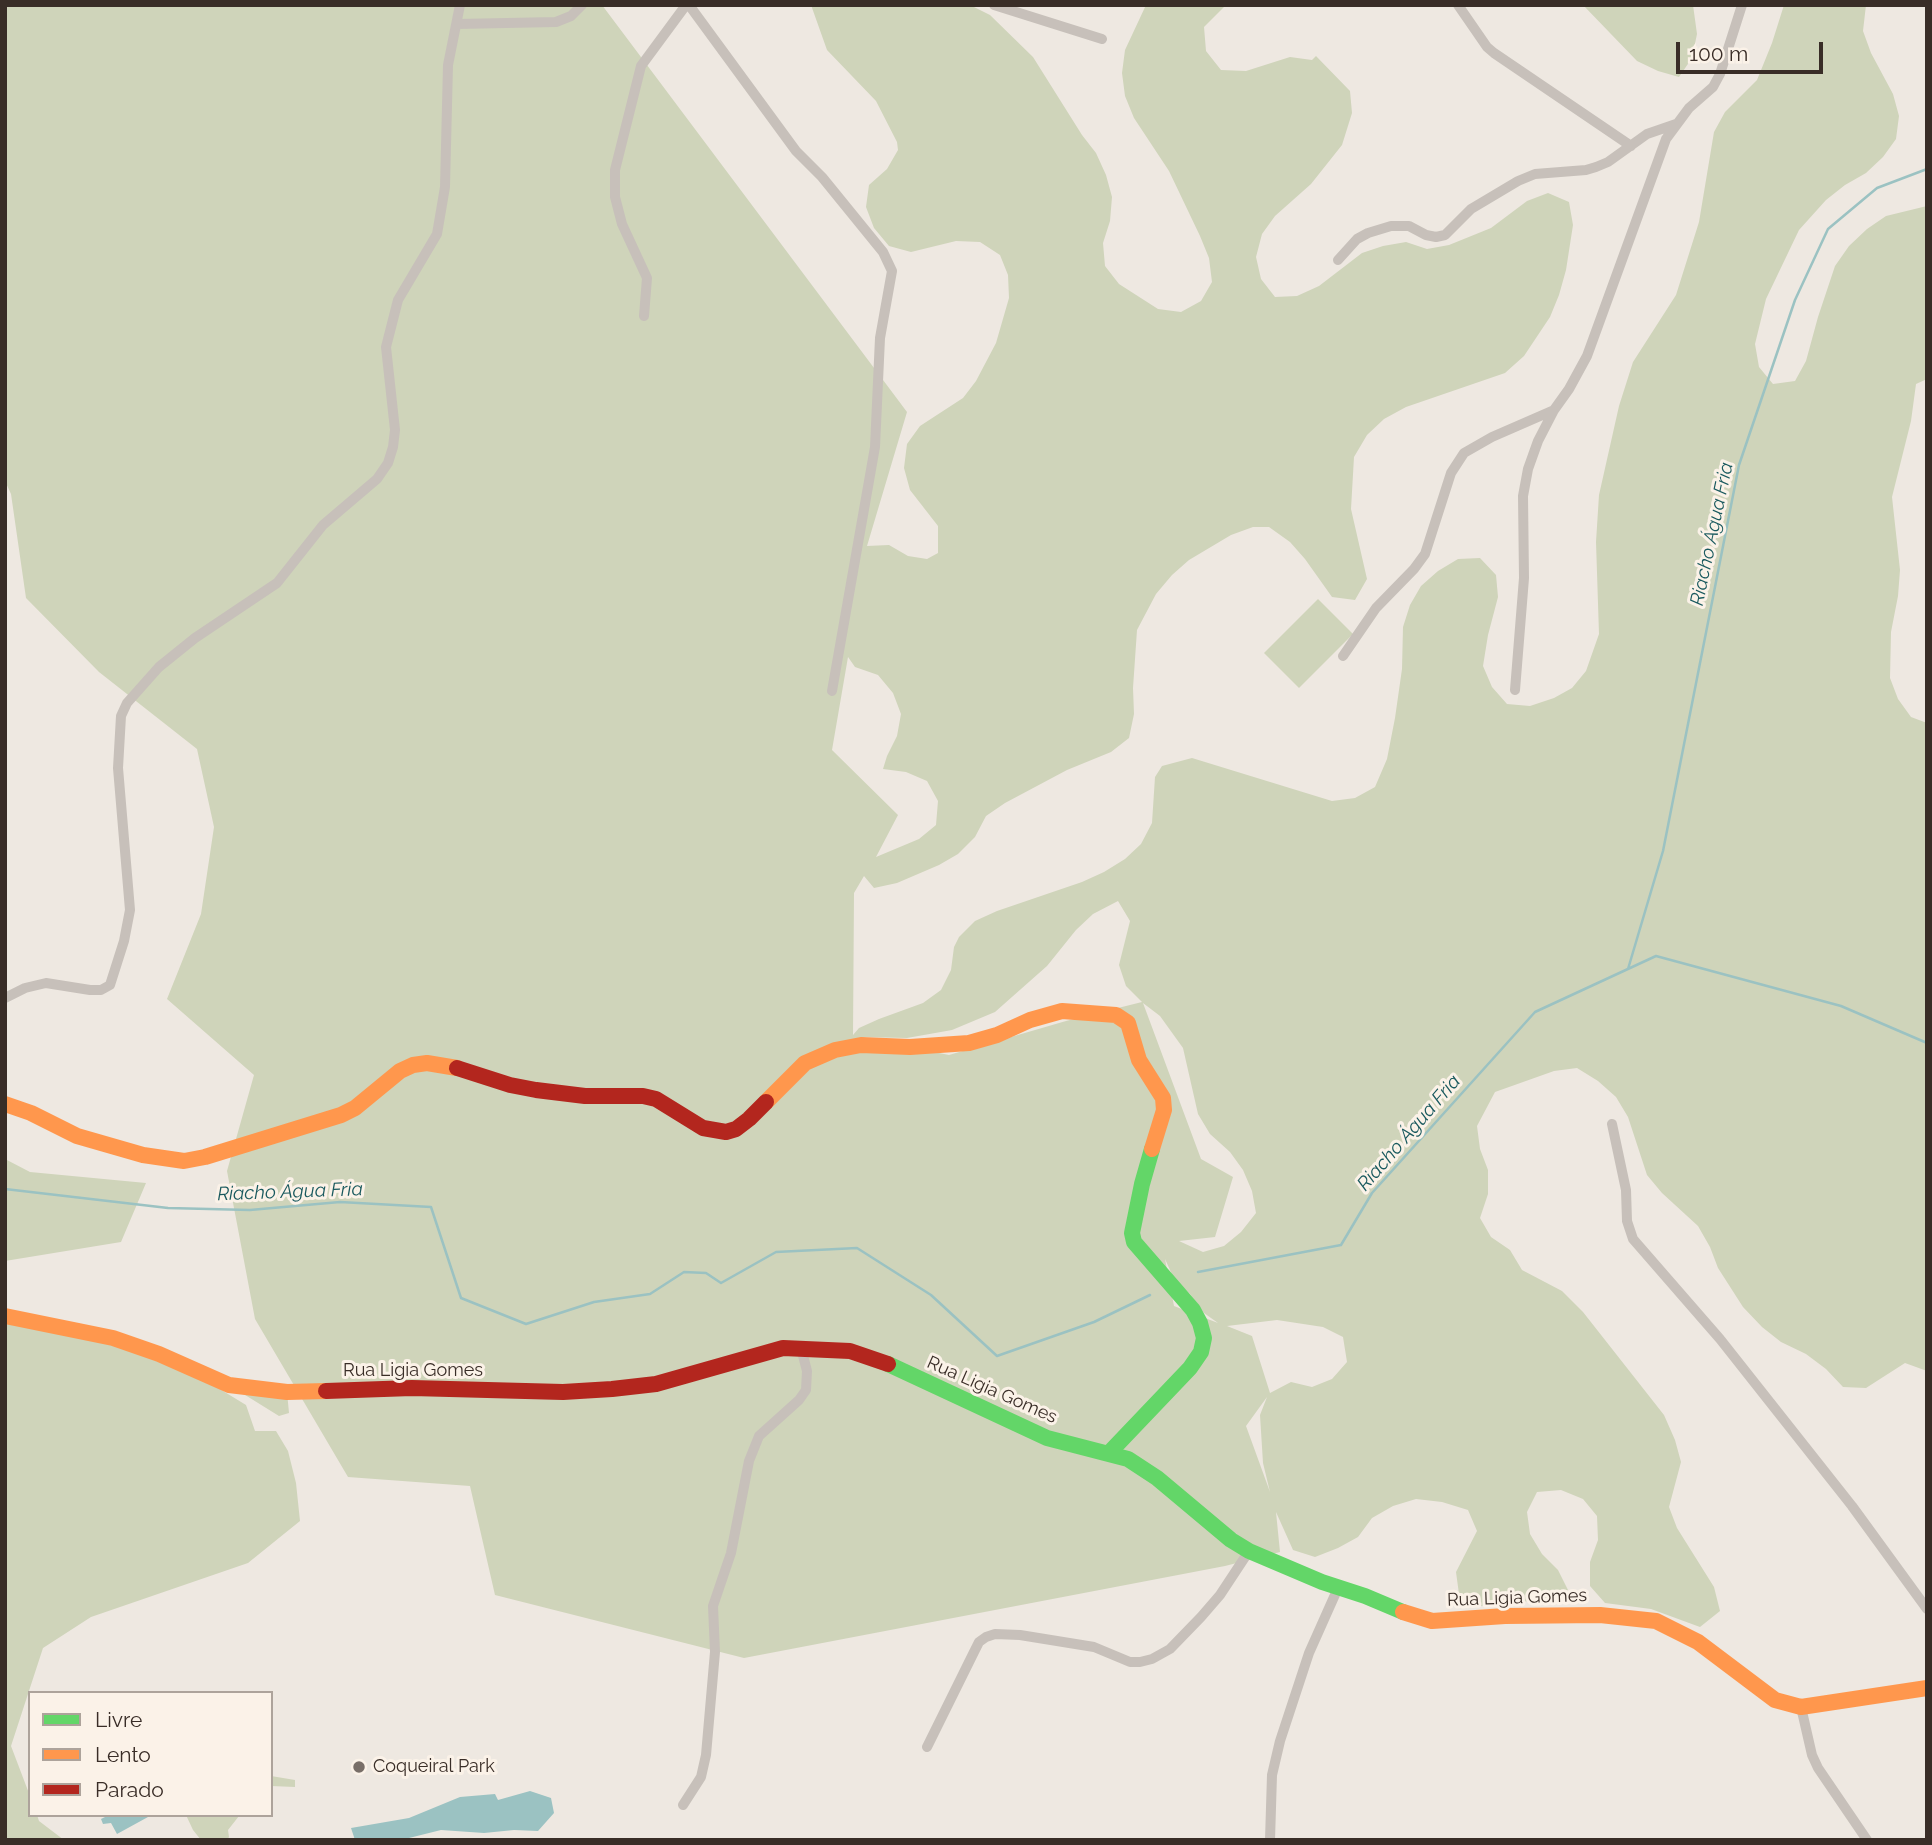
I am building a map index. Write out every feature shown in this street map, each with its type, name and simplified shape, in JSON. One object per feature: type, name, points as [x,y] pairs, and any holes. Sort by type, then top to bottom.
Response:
[{"type":"street","points":[[5,998],[25,988],[46,984],[90,990],[101,990],[110,985],[124,941],[130,910],[118,768],[121,716],[127,703],[159,667],[195,638],[277,583],[323,525],[376,479],[388,463],[395,430],[386,347],[398,300],[437,234],[445,187],[448,65],[460,5]]},
{"type":"street","points":[[457,24],[542,24],[571,16],[582,5]]},
{"type":"street","points":[[644,316],[647,278],[622,224],[615,197],[615,170],[641,66],[687,5],[796,151],[848,208],[883,252],[891,271],[880,338],[875,447],[832,691]]},
{"type":"street","points":[[994,5],[1102,39]]},
{"type":"street","points":[[1458,5],[1494,53],[1631,145]]},
{"type":"street","points":[[1515,690],[1524,578],[1523,496],[1528,469],[1538,441],[1554,410],[1587,356],[1658,156],[1676,124],[1713,87],[1720,74],[1742,5]]},
{"type":"street","points":[[1338,260],[1357,239],[1391,226],[1409,226],[1436,237],[1445,235],[1471,209],[1518,181],[1535,174],[1586,170],[1608,162],[1658,129],[1676,124]]},
{"type":"street","points":[[1343,656],[1376,608],[1415,569],[1425,554],[1451,473],[1464,453],[1492,437],[1554,410]]},
{"type":"street","points":[[5,1104],[31,1113],[77,1136],[143,1155],[184,1161],[341,1115],[355,1108],[400,1071],[427,1063],[450,1066],[510,1085],[536,1090],[585,1096],[643,1096],[656,1100],[703,1128],[726,1132],[736,1129],[749,1119],[805,1063],[835,1050],[861,1045],[910,1047],[969,1043],[1062,1011],[1116,1015],[1128,1023],[1139,1060],[1160,1091],[1164,1110],[1142,1184],[1132,1233],[1134,1242],[1193,1310],[1204,1338],[1201,1352],[1190,1368],[1109,1453]]},
{"type":"street","points":[[1612,1124],[1626,1189],[1627,1221],[1633,1239],[1720,1339],[1852,1506],[1927,1609]]},
{"type":"street","name":"Rua Ligia Gomes","points":[[5,1317],[113,1338],[159,1354],[229,1385],[287,1392],[412,1388],[563,1392],[612,1389],[656,1384],[783,1348],[850,1351],[873,1358],[1047,1437],[1128,1459],[1157,1479],[1231,1540],[1249,1551],[1420,1619],[1432,1621],[1505,1616],[1600,1615],[1656,1621],[1698,1642],[1775,1700],[1801,1707],[1927,1688]]},
{"type":"street","points":[[683,1805],[701,1777],[706,1755],[715,1652],[712,1614],[731,1553],[749,1461],[759,1436],[799,1400],[806,1390],[807,1371],[801,1348]]},
{"type":"street","points":[[927,1747],[972,1654],[986,1636],[1020,1635],[1094,1647],[1130,1662],[1152,1659],[1170,1649],[1220,1595],[1249,1551]]},
{"type":"street","points":[[1270,1840],[1272,1775],[1280,1741],[1308,1653],[1338,1588]]},
{"type":"street","points":[[1801,1707],[1812,1755],[1818,1768],[1867,1840]]},
{"type":"green space","points":[[9,5],[602,5],[907,412],[867,546],[889,545],[908,556],[927,559],[938,553],[938,526],[910,490],[904,468],[907,444],[920,426],[963,398],[976,381],[996,343],[1009,298],[1008,275],[1000,255],[980,242],[956,241],[911,252],[889,246],[874,228],[866,207],[869,185],[887,169],[898,150],[897,142],[876,101],[827,50],[811,5],[970,5],[990,15],[1033,57],[1096,153],[1112,197],[1110,221],[1103,243],[1105,266],[1119,284],[1158,309],[1181,312],[1201,301],[1212,282],[1209,258],[1200,236],[1169,171],[1134,118],[1125,96],[1122,73],[1125,50],[1146,5],[1226,5],[1204,27],[1206,51],[1221,70],[1246,71],[1290,57],[1312,60],[1316,56],[1350,91],[1352,113],[1342,145],[1311,184],[1275,216],[1262,234],[1256,257],[1261,279],[1275,297],[1297,296],[1319,286],[1362,253],[1383,246],[1406,242],[1427,249],[1449,245],[1491,228],[1527,201],[1548,193],[1569,202],[1573,225],[1559,295],[1550,317],[1524,356],[1505,373],[1406,407],[1384,419],[1367,435],[1354,457],[1351,509],[1367,579],[1355,600],[1332,597],[1290,542],[1269,527],[1253,527],[1231,535],[1189,560],[1156,594],[1137,630],[1134,714],[1129,738],[1111,752],[1067,770],[1005,803],[986,816],[975,837],[958,854],[939,865],[897,883],[874,888],[864,876],[854,893],[853,1035],[859,1028],[923,1003],[941,990],[951,970],[954,947],[959,937],[975,921],[1082,882],[1125,859],[1141,844],[1152,823],[1155,777],[1162,766],[1192,758],[1332,801],[1355,798],[1375,787],[1387,759],[1395,718],[1402,669],[1403,627],[1410,605],[1421,586],[1458,559],[1480,558],[1496,575],[1498,597],[1483,666],[1492,687],[1507,704],[1530,706],[1554,698],[1572,688],[1586,671],[1599,634],[1596,542],[1599,495],[1619,406],[1633,362],[1676,295],[1699,222],[1714,132],[1725,112],[1757,80],[1784,5],[1866,5],[1863,31],[1871,53],[1893,94],[1899,116],[1896,139],[1883,157],[1866,173],[1826,200],[1799,230],[1766,299],[1755,344],[1759,367],[1773,384],[1795,381],[1806,361],[1835,266],[1849,246],[1886,216],[1927,206],[1927,379],[1916,384],[1911,421],[1892,497],[1900,570],[1891,632],[1890,678],[1898,699],[1911,717],[1927,723],[1927,1371],[1905,1363],[1866,1388],[1843,1387],[1826,1369],[1806,1354],[1781,1342],[1762,1327],[1743,1307],[1718,1268],[1698,1226],[1662,1193],[1647,1175],[1628,1117],[1616,1097],[1577,1068],[1554,1071],[1495,1092],[1477,1126],[1480,1149],[1488,1170],[1488,1194],[1480,1218],[1491,1237],[1510,1250],[1522,1270],[1562,1291],[1583,1312],[1664,1415],[1681,1462],[1669,1507],[1677,1528],[1714,1587],[1720,1611],[1700,1627],[1651,1609],[1605,1603],[1590,1586],[1590,1562],[1598,1540],[1597,1516],[1583,1499],[1561,1490],[1537,1492],[1527,1512],[1530,1534],[1542,1554],[1558,1570],[1568,1590],[1546,1598],[1477,1607],[1459,1594],[1456,1572],[1477,1531],[1468,1510],[1442,1502],[1416,1499],[1393,1506],[1372,1518],[1358,1537],[1315,1557],[1293,1550],[1276,1512],[1280,1552],[1225,1566],[744,1658],[495,1595],[470,1486],[348,1477],[255,1319],[227,1171],[254,1075],[167,999],[201,914],[214,827],[197,749],[99,672],[26,598],[11,494],[5,481],[5,9]],"holes":[[[848,657],[855,667],[878,675],[893,693],[901,714],[897,736],[883,769],[906,772],[927,781],[938,801],[936,825],[919,839],[876,857],[898,815],[832,750]],[[1118,901],[1130,921],[1119,965],[1126,986],[1142,1002],[949,1055],[861,1037],[907,1038],[952,1030],[995,1012],[1047,966],[1076,930],[1093,914]],[[1143,1003],[1160,1016],[1183,1048],[1198,1114],[1210,1134],[1230,1152],[1243,1170],[1252,1191],[1256,1213],[1241,1232],[1224,1246],[1203,1252],[1179,1241],[1215,1237],[1233,1177],[1201,1159]],[[1165,1259],[1174,1279],[1204,1313],[1218,1323],[1174,1306]],[[1277,1320],[1323,1327],[1343,1337],[1347,1362],[1332,1379],[1312,1387],[1291,1382],[1270,1393],[1252,1336],[1227,1326]],[[1267,1397],[1260,1415],[1263,1463],[1270,1492],[1246,1426]]]},
{"type":"green space","points":[[1583,5],[1693,5],[1697,34],[1692,58],[1679,77],[1637,61]]},
{"type":"green space","points":[[1318,599],[1353,634],[1299,688],[1264,653]]},
{"type":"green space","points":[[5,1159],[30,1172],[146,1183],[121,1242],[5,1261]]},
{"type":"green space","points":[[5,1318],[121,1346],[205,1380],[246,1405],[255,1431],[276,1431],[288,1451],[296,1483],[300,1521],[248,1563],[91,1617],[43,1648],[11,1746],[28,1791],[28,1817],[38,1817],[39,1821],[64,1840],[5,1840]]},
{"type":"green space","points":[[229,1385],[287,1392],[289,1413],[279,1416]]},
{"type":"green space","points":[[273,1776],[295,1780],[295,1787],[273,1786]]},
{"type":"green space","points":[[187,1817],[238,1817],[228,1830],[227,1840],[201,1840]]},
{"type":"water","points":[[530,1791],[551,1798],[554,1813],[538,1831],[484,1833],[441,1830],[401,1840],[355,1840],[351,1828],[409,1818],[460,1797],[495,1794],[498,1800]]},
{"type":"water","points":[[148,1817],[117,1834],[111,1823],[103,1824],[101,1819]]},
{"type":"waterway","name":"Riacho Água Fria","points":[[1628,969],[1663,851],[1739,465],[1795,300],[1828,229],[1877,188],[1927,169]]},
{"type":"waterway","name":"Riacho Água Fria","points":[[1198,1272],[1341,1245],[1372,1193],[1535,1012],[1656,956],[1841,1006],[1927,1043]]},
{"type":"waterway","name":"Riacho Água Fria","points":[[5,1189],[168,1208],[250,1210],[340,1202],[431,1207],[461,1298],[526,1324],[594,1302],[650,1294],[684,1272],[706,1273],[721,1283],[776,1252],[857,1248],[931,1295],[997,1356],[1094,1322],[1150,1295]]},
{"type":"traffic: fast","points":[[1109,1453],[1190,1368],[1201,1352],[1204,1338],[1193,1310],[1134,1242],[1132,1233],[1152,1149]]},
{"type":"traffic: fast","points":[[888,1364],[1047,1438],[1128,1459],[1157,1478],[1231,1540],[1249,1551],[1403,1612]]},
{"type":"traffic: slow","points":[[766,1102],[805,1063],[835,1050],[861,1045],[910,1047],[969,1043],[1062,1011],[1116,1015],[1128,1023],[1139,1060],[1163,1098],[1164,1110],[1152,1149]]},
{"type":"traffic: slow","points":[[5,1104],[31,1113],[77,1136],[143,1155],[184,1161],[341,1115],[355,1108],[400,1071],[413,1065],[427,1063],[457,1068]]},
{"type":"traffic: slow","points":[[5,1316],[113,1338],[159,1354],[229,1385],[287,1392],[326,1391]]},
{"type":"traffic: slow","points":[[1403,1612],[1432,1621],[1505,1616],[1600,1615],[1656,1621],[1698,1642],[1775,1700],[1801,1707],[1927,1688]]},
{"type":"traffic: jam","points":[[457,1068],[510,1085],[536,1090],[585,1096],[643,1096],[656,1099],[703,1128],[726,1132],[736,1129],[766,1102]]},
{"type":"traffic: jam","points":[[326,1391],[412,1388],[563,1392],[612,1389],[656,1384],[783,1348],[850,1351],[888,1364]]},
{"type":"place","name":"Coqueiral Park","points":[[359,1767]]}]
